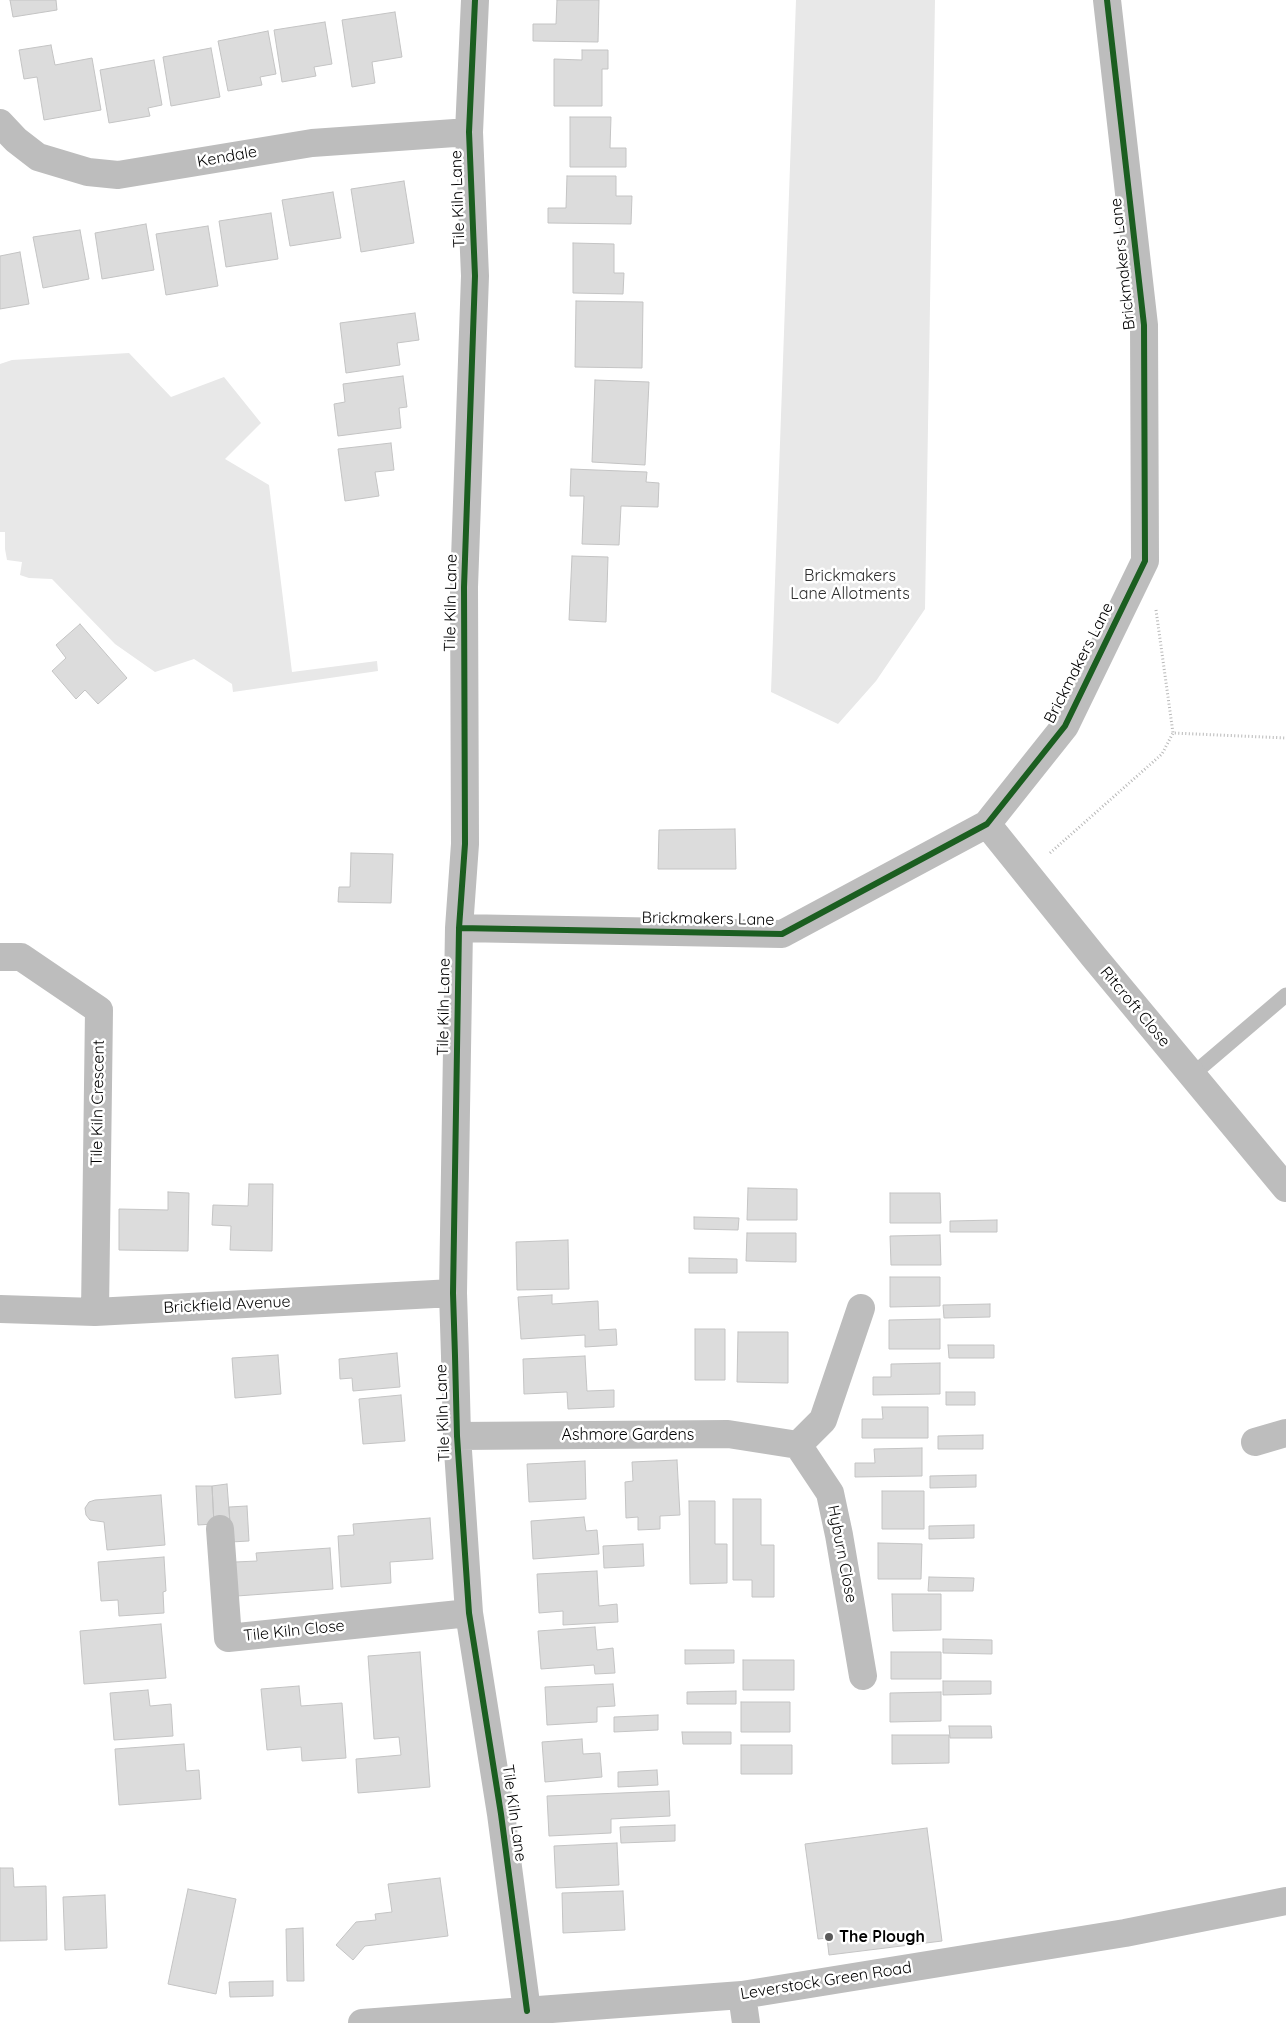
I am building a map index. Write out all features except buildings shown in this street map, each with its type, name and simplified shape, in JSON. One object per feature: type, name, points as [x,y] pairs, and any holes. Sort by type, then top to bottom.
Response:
[{"type":"street","name":"Tile Kiln Lane","points":[[475,0],[469,132],[475,276],[464,587],[465,844],[459,928],[453,1293],[457,1436],[469,1613],[500,1814],[527,2011]]},
{"type":"street","name":"Brickmakers Lane","points":[[459,928],[782,934],[987,824],[1065,726],[1145,561],[1144,325],[1107,0]]},
{"type":"street","name":"Kendale","points":[[0,123],[16,140],[38,157],[88,172],[118,174],[312,143],[469,132]]},
{"type":"street","name":"Ritcroft Close","points":[[987,824],[1286,1188]]},
{"type":"street","name":"Tile Kiln Crescent","points":[[0,957],[20,957],[99,1010],[95,1312]]},
{"type":"street","name":"Brickfield Avenue","points":[[0,1309],[95,1312],[453,1293]]},
{"type":"street","points":[[798,1445],[823,1420],[860,1308]]},
{"type":"street","points":[[1256,1442],[1286,1433]]},
{"type":"street","name":"Ashmore Gardens","points":[[457,1436],[728,1434],[798,1445]]},
{"type":"street","name":"Hyburn Close","points":[[798,1445],[830,1493],[863,1676]]},
{"type":"street","name":"Tile Kiln Close","points":[[220,1529],[228,1638],[469,1613]]},
{"type":"street","name":"Leverstock Green Road","points":[[362,2023],[742,1995],[1125,1934],[1286,1901]]},
{"type":"street","points":[[742,1995],[746,2023]]},
{"type":"lane","points":[[1192,1075],[1286,995]]},
{"type":"path","points":[[1027,874],[1162,754],[1173,733],[1153,583],[1145,561]]},
{"type":"path","points":[[1173,733],[1286,738]]},
{"type":"green space","name":"Brickmakers Lane Allotments","points":[[796,0],[935,0],[925,609],[876,681],[838,724],[771,692]]},
{"type":"green space","points":[[129,353],[171,397],[224,377],[261,423],[225,459],[269,485],[292,672],[377,661],[378,671],[233,692],[232,684],[194,659],[155,672],[115,644],[52,579],[29,578],[20,575],[22,562],[7,560],[5,532],[0,532],[0,364],[12,360]]},
{"type":"cycle path","points":[[475,0],[469,132],[475,276],[464,587],[465,844],[459,928],[453,1293],[457,1436],[469,1613],[501,1814],[527,2011]]},
{"type":"cycle path","points":[[459,928],[782,934],[987,824],[1065,726],[1145,561],[1144,325],[1107,0]]},
{"type":"place","name":"The Plough","points":[[829,1937]]}]
